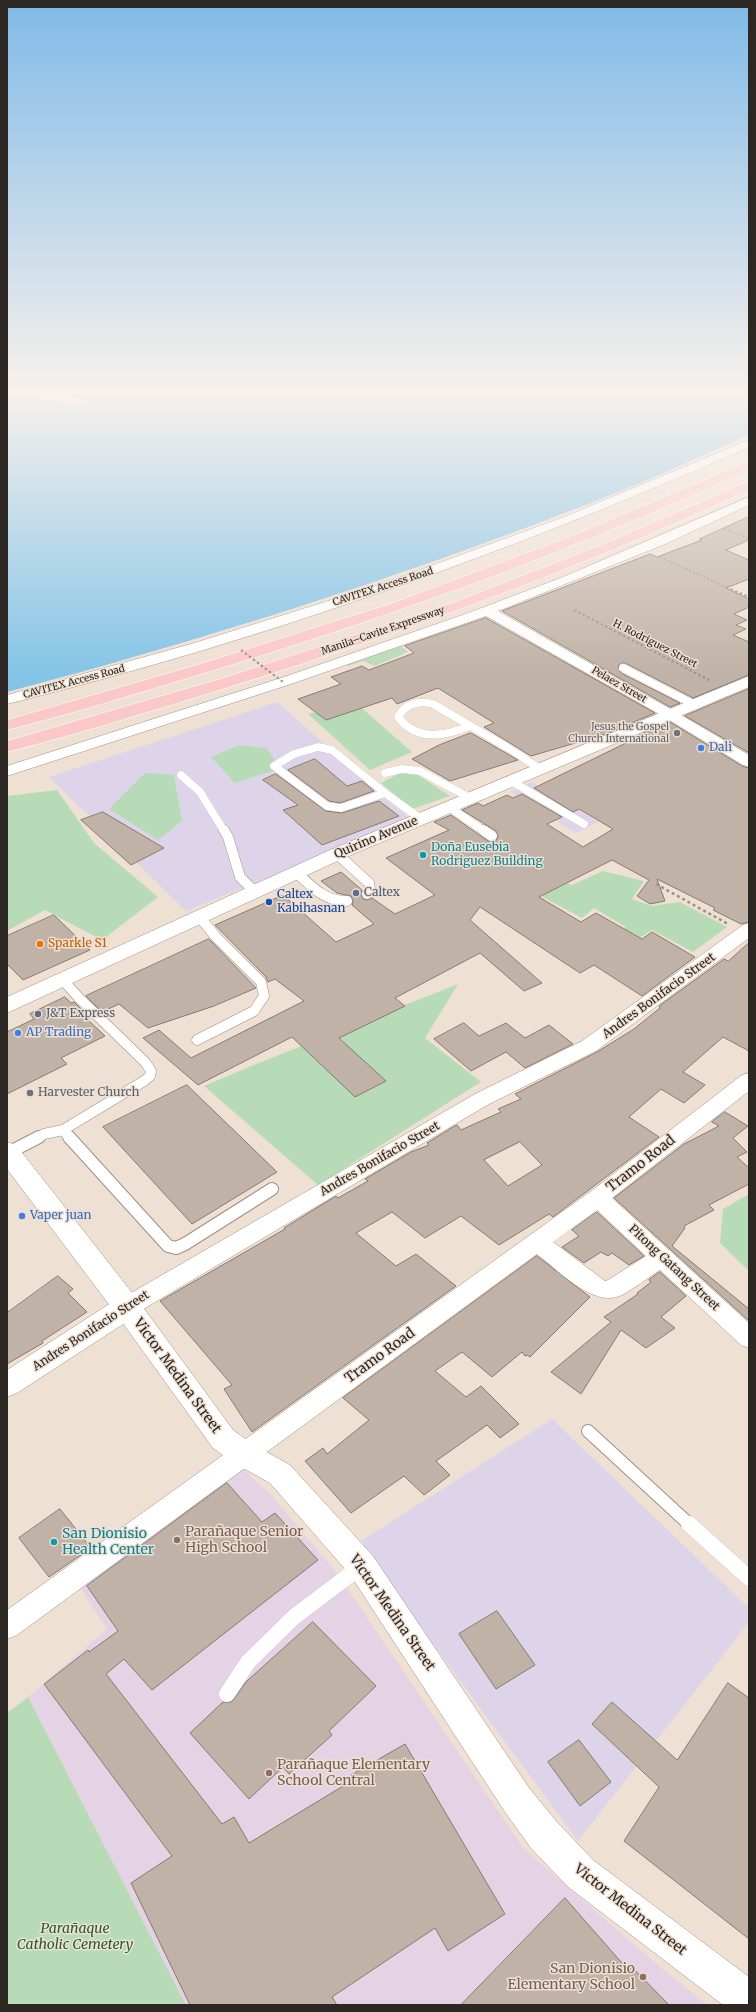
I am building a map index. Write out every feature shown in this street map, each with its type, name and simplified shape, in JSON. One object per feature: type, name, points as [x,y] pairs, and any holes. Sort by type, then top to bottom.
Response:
[{"type":"highway","name":"Manila–Cavite Expressway","points":[[7,725],[246,656],[458,585],[576,540],[696,488]]},
{"type":"highway","name":"Manila–Cavite Expressway","points":[[7,747],[172,700],[332,649],[518,583],[610,547],[743,488]]},
{"type":"highway","points":[[7,761],[172,700]]},
{"type":"main road","name":"Quirino Avenue","points":[[7,1006],[199,916],[337,854],[695,705],[749,681]]},
{"type":"main road","name":"Victor Medina Street","points":[[8,1152],[127,1307],[223,1439],[244,1454],[280,1474],[362,1566],[517,1800],[544,1835],[580,1873],[749,2001]]},
{"type":"main road","name":"Andres Bonifacio Street","points":[[7,1386],[127,1307]]},
{"type":"street","name":"CAVITEX Access Road","points":[[7,700],[119,670],[216,641],[441,568],[573,519],[645,488]]},
{"type":"street","points":[[7,771],[238,697],[276,692],[326,676],[351,659],[487,611],[642,549],[749,501]]},
{"type":"street","name":"Pelaez Street","points":[[487,611],[671,715],[749,762]]},
{"type":"street","name":"Andres Bonifacio Street","points":[[127,1307],[482,1099],[589,1046],[747,931]]},
{"type":"street","name":"Tramo Road","points":[[7,1626],[598,1198],[749,1080]]},
{"type":"street","name":"Pitong Gatang Street","points":[[598,1198],[749,1338]]},
{"type":"street","points":[[537,1242],[598,1288],[605,1290],[613,1289],[662,1257]]},
{"type":"lane","points":[[624,668],[695,705]]},
{"type":"lane","points":[[470,726],[442,736],[430,735],[402,724],[398,717],[400,712],[415,702],[431,703],[470,726],[540,769]]},
{"type":"lane","points":[[385,793],[341,808],[327,806],[277,770],[274,766],[282,759],[316,747],[325,746],[421,819]]},
{"type":"lane","points":[[385,773],[402,768],[420,771],[470,798]]},
{"type":"lane","points":[[181,775],[200,792],[228,837],[240,877],[254,891]]},
{"type":"lane","points":[[511,781],[584,824]]},
{"type":"lane","points":[[449,807],[492,836]]},
{"type":"lane","points":[[337,854],[369,883],[370,889],[367,894]]},
{"type":"lane","points":[[296,872],[328,899],[341,902],[347,901]]},
{"type":"lane","points":[[197,1040],[254,1011],[264,996],[261,982],[216,937],[199,916]]},
{"type":"lane","points":[[8,1152],[44,1134],[63,1130],[150,1076],[151,1071],[146,1062],[62,980]]},
{"type":"lane","points":[[63,1130],[168,1246],[176,1248],[185,1244],[272,1189]]},
{"type":"lane","points":[[588,1431],[749,1578]]},
{"type":"lane","points":[[227,1694],[248,1662],[294,1616],[362,1566]]},
{"type":"path","points":[[704,521],[749,539]]},
{"type":"path","points":[[642,549],[749,597]]},
{"type":"path","name":"H. Rodriguez Street","points":[[574,610],[729,690]]},
{"type":"path","points":[[241,650],[283,682]]},
{"type":"path","points":[[656,884],[747,931]]},
{"type":"shaded area","points":[[277,702],[411,820],[186,911],[49,777]]},
{"type":"shaded area","points":[[532,782],[598,822],[576,833],[510,792]]},
{"type":"shaded area","points":[[552,1419],[749,1608],[749,1622],[578,1841],[394,1591],[361,1541]]},
{"type":"shaded area","name":"Parañaque Elementary School Central","points":[[238,1465],[272,1496],[336,1572],[524,1849],[638,1948],[707,2005],[186,2005],[28,1697],[107,1629],[77,1583]]},
{"type":"green space","points":[[398,643],[408,652],[375,666],[363,661],[348,666],[345,664]]},
{"type":"green space","points":[[356,703],[412,752],[370,770],[308,714]]},
{"type":"green space","points":[[239,745],[266,748],[281,768],[235,783],[211,757]]},
{"type":"green space","points":[[145,773],[174,775],[182,821],[158,840],[109,809]]},
{"type":"green space","points":[[400,773],[418,775],[450,796],[412,809],[381,783]]},
{"type":"green space","points":[[57,790],[94,843],[158,897],[102,940],[45,910],[7,931],[7,796]]},
{"type":"green space","points":[[603,871],[644,881],[632,899],[651,906],[680,902],[727,927],[693,952],[652,930],[627,946],[612,937],[626,927],[594,908],[582,918],[539,895],[567,883],[572,885]]},
{"type":"green space","points":[[458,984],[425,1038],[481,1082],[318,1185],[204,1086],[256,1064]]},
{"type":"green space","points":[[749,1194],[749,1271],[720,1243],[723,1209]]},
{"type":"green space","name":"Parañaque Catholic Cemetery","points":[[28,1697],[186,2005],[7,2005],[7,1713]]},
{"type":"water","points":[[7,488],[629,488],[600,500],[437,560],[295,608],[151,652],[7,692]]},
{"type":"building","points":[[749,517],[749,540],[726,550],[749,560],[749,579],[726,588],[749,599],[749,607],[734,614],[747,620],[736,625],[746,629],[733,635],[749,642],[749,675],[693,698],[625,663],[621,663],[618,666],[621,673],[680,703],[670,707],[502,611],[650,554],[657,557],[702,540],[700,539]]},
{"type":"building","points":[[486,618],[655,713],[606,734],[531,756],[484,727],[494,723],[438,688],[397,704],[392,698],[326,720],[298,699],[341,684],[331,677],[362,666],[369,670],[414,653],[405,646]]},
{"type":"building","points":[[749,689],[749,753],[685,716]]},
{"type":"building","points":[[670,722],[742,766],[749,768],[749,922],[741,924],[713,910],[715,908],[657,879],[665,901],[650,904],[637,896],[649,880],[612,860],[539,897],[581,922],[596,913],[642,939],[652,932],[695,957],[642,996],[594,965],[580,973],[480,907],[470,920],[542,983],[524,991],[480,953],[395,998],[405,1006],[339,1038],[386,1081],[355,1097],[292,1037],[198,1085],[143,1038],[159,1030],[191,1058],[304,1001],[275,979],[268,982],[266,977],[215,925],[283,895],[336,942],[374,924],[352,905],[353,901],[351,896],[337,893],[321,881],[341,872],[362,890],[361,894],[363,899],[367,900],[372,898],[395,914],[435,895],[386,858],[449,830],[434,822],[451,815],[488,841],[495,842],[498,837],[496,831],[462,810],[478,803],[483,806],[507,795],[513,798],[522,794],[562,817],[547,824],[583,847],[613,829],[579,809],[573,812],[534,788],[634,739],[633,738]]},
{"type":"building","points":[[471,733],[518,760],[450,781],[412,759],[439,745]]},
{"type":"building","points":[[315,759],[347,786],[362,781],[374,791],[340,803],[329,801],[288,770]]},
{"type":"building","points":[[276,774],[326,811],[342,813],[379,801],[399,816],[322,845],[283,810],[298,805],[263,780]]},
{"type":"building","points":[[103,812],[164,848],[131,865],[81,820]]},
{"type":"building","points":[[54,915],[90,950],[23,980],[7,964],[7,936]]},
{"type":"building","points":[[209,939],[256,988],[214,1006],[148,1028],[119,1004],[102,1012],[86,996]]},
{"type":"building","points":[[749,943],[749,1051],[723,1037],[683,1072],[705,1085],[684,1103],[661,1089],[629,1117],[659,1137],[553,1217],[549,1214],[499,1245],[461,1216],[425,1238],[392,1212],[356,1233],[396,1266],[416,1254],[456,1286],[252,1432],[224,1389],[232,1385],[160,1301],[285,1229],[284,1228],[336,1196],[338,1198],[368,1181],[365,1179],[411,1152],[429,1145],[427,1143],[453,1127],[457,1125],[461,1130],[501,1112],[498,1109],[521,1099],[515,1094],[597,1052],[634,1029],[660,1008],[659,1006],[724,959],[728,961]],"holes":[[[520,1142],[542,1165],[508,1186],[484,1160]]]},
{"type":"building","points":[[65,997],[71,1003],[74,1002],[90,1018],[87,1019],[105,1036],[61,1058],[67,1064],[7,1094],[7,1032],[34,1019],[30,1014]]},
{"type":"building","points":[[464,1023],[479,1036],[506,1023],[525,1038],[549,1025],[573,1044],[525,1068],[506,1052],[471,1071],[434,1039]]},
{"type":"building","points":[[187,1085],[277,1172],[192,1224],[103,1127]]},
{"type":"building","points":[[725,1112],[748,1126],[733,1138],[747,1152],[737,1157],[749,1168],[749,1184],[709,1205],[714,1210],[684,1226],[685,1228],[672,1246],[749,1309],[749,1321],[614,1198],[684,1144],[719,1126],[712,1122]]},
{"type":"building","points":[[597,1212],[644,1256],[629,1265],[612,1253],[608,1256],[601,1252],[584,1263],[562,1247],[579,1236],[572,1230]]},
{"type":"building","points":[[537,1256],[590,1297],[530,1357],[527,1355],[525,1356],[522,1352],[492,1377],[462,1352],[435,1371],[466,1397],[481,1386],[519,1424],[500,1438],[487,1425],[436,1461],[450,1475],[424,1495],[404,1476],[351,1513],[305,1461],[323,1448],[327,1454],[369,1420],[343,1398]]},
{"type":"building","points":[[660,1272],[686,1296],[661,1317],[675,1328],[646,1348],[621,1330],[581,1394],[551,1372],[611,1322],[604,1317],[638,1294],[637,1293],[651,1282],[649,1280]]},
{"type":"building","points":[[58,1276],[73,1289],[68,1293],[87,1312],[42,1341],[43,1343],[7,1364],[7,1313]]},
{"type":"building","points":[[227,1483],[262,1522],[275,1513],[318,1560],[152,1690],[124,1659],[106,1674],[222,1824],[234,1817],[249,1843],[353,1780],[351,1775],[405,1744],[505,1914],[448,1951],[435,1928],[332,1997],[337,2005],[190,2005],[131,1883],[172,1856],[44,1684],[88,1650],[89,1652],[118,1631],[87,1586]]},
{"type":"building","name":"San Dionisio Health Center","points":[[60,1509],[91,1548],[49,1577],[19,1538]]},
{"type":"building","points":[[497,1611],[535,1665],[496,1689],[459,1634]]},
{"type":"building","points":[[313,1622],[376,1686],[329,1731],[332,1735],[289,1774],[283,1767],[249,1799],[190,1733],[223,1702],[231,1702],[246,1682]]},
{"type":"building","points":[[728,1683],[749,1698],[749,1939],[624,1841],[659,1787],[592,1724],[612,1702],[677,1760]]},
{"type":"building","points":[[579,1740],[611,1782],[580,1806],[548,1762]]},
{"type":"building","points":[[565,1898],[629,1971],[632,1967],[669,2005],[461,2005]]},
{"type":"place","name":"Jesus the Gospel Church International","points":[[677,733]]},
{"type":"place","name":"Dali","points":[[701,748]]},
{"type":"place","name":"Doña Eusebia Rodriguez Building","points":[[423,855]]},
{"type":"place","name":"Caltex","points":[[356,893]]},
{"type":"place","name":"Caltex Kabihasnan","points":[[269,902]]},
{"type":"place","name":"Sparkle S1","points":[[40,944]]},
{"type":"place","name":"J&T Express","points":[[38,1014]]},
{"type":"place","name":"AP Trading","points":[[18,1033]]},
{"type":"place","name":"Harvester Church","points":[[30,1093]]},
{"type":"place","name":"Vaper juan","points":[[22,1216]]},
{"type":"place","name":"Parañaque Senior High School","points":[[177,1540]]},
{"type":"place","name":"San Dionisio Health Center","points":[[54,1542]]},
{"type":"place","name":"Parañaque Elementary School Central","points":[[269,1773]]},
{"type":"place","name":"San Dionisio Elementary School","points":[[643,1977]]}]
